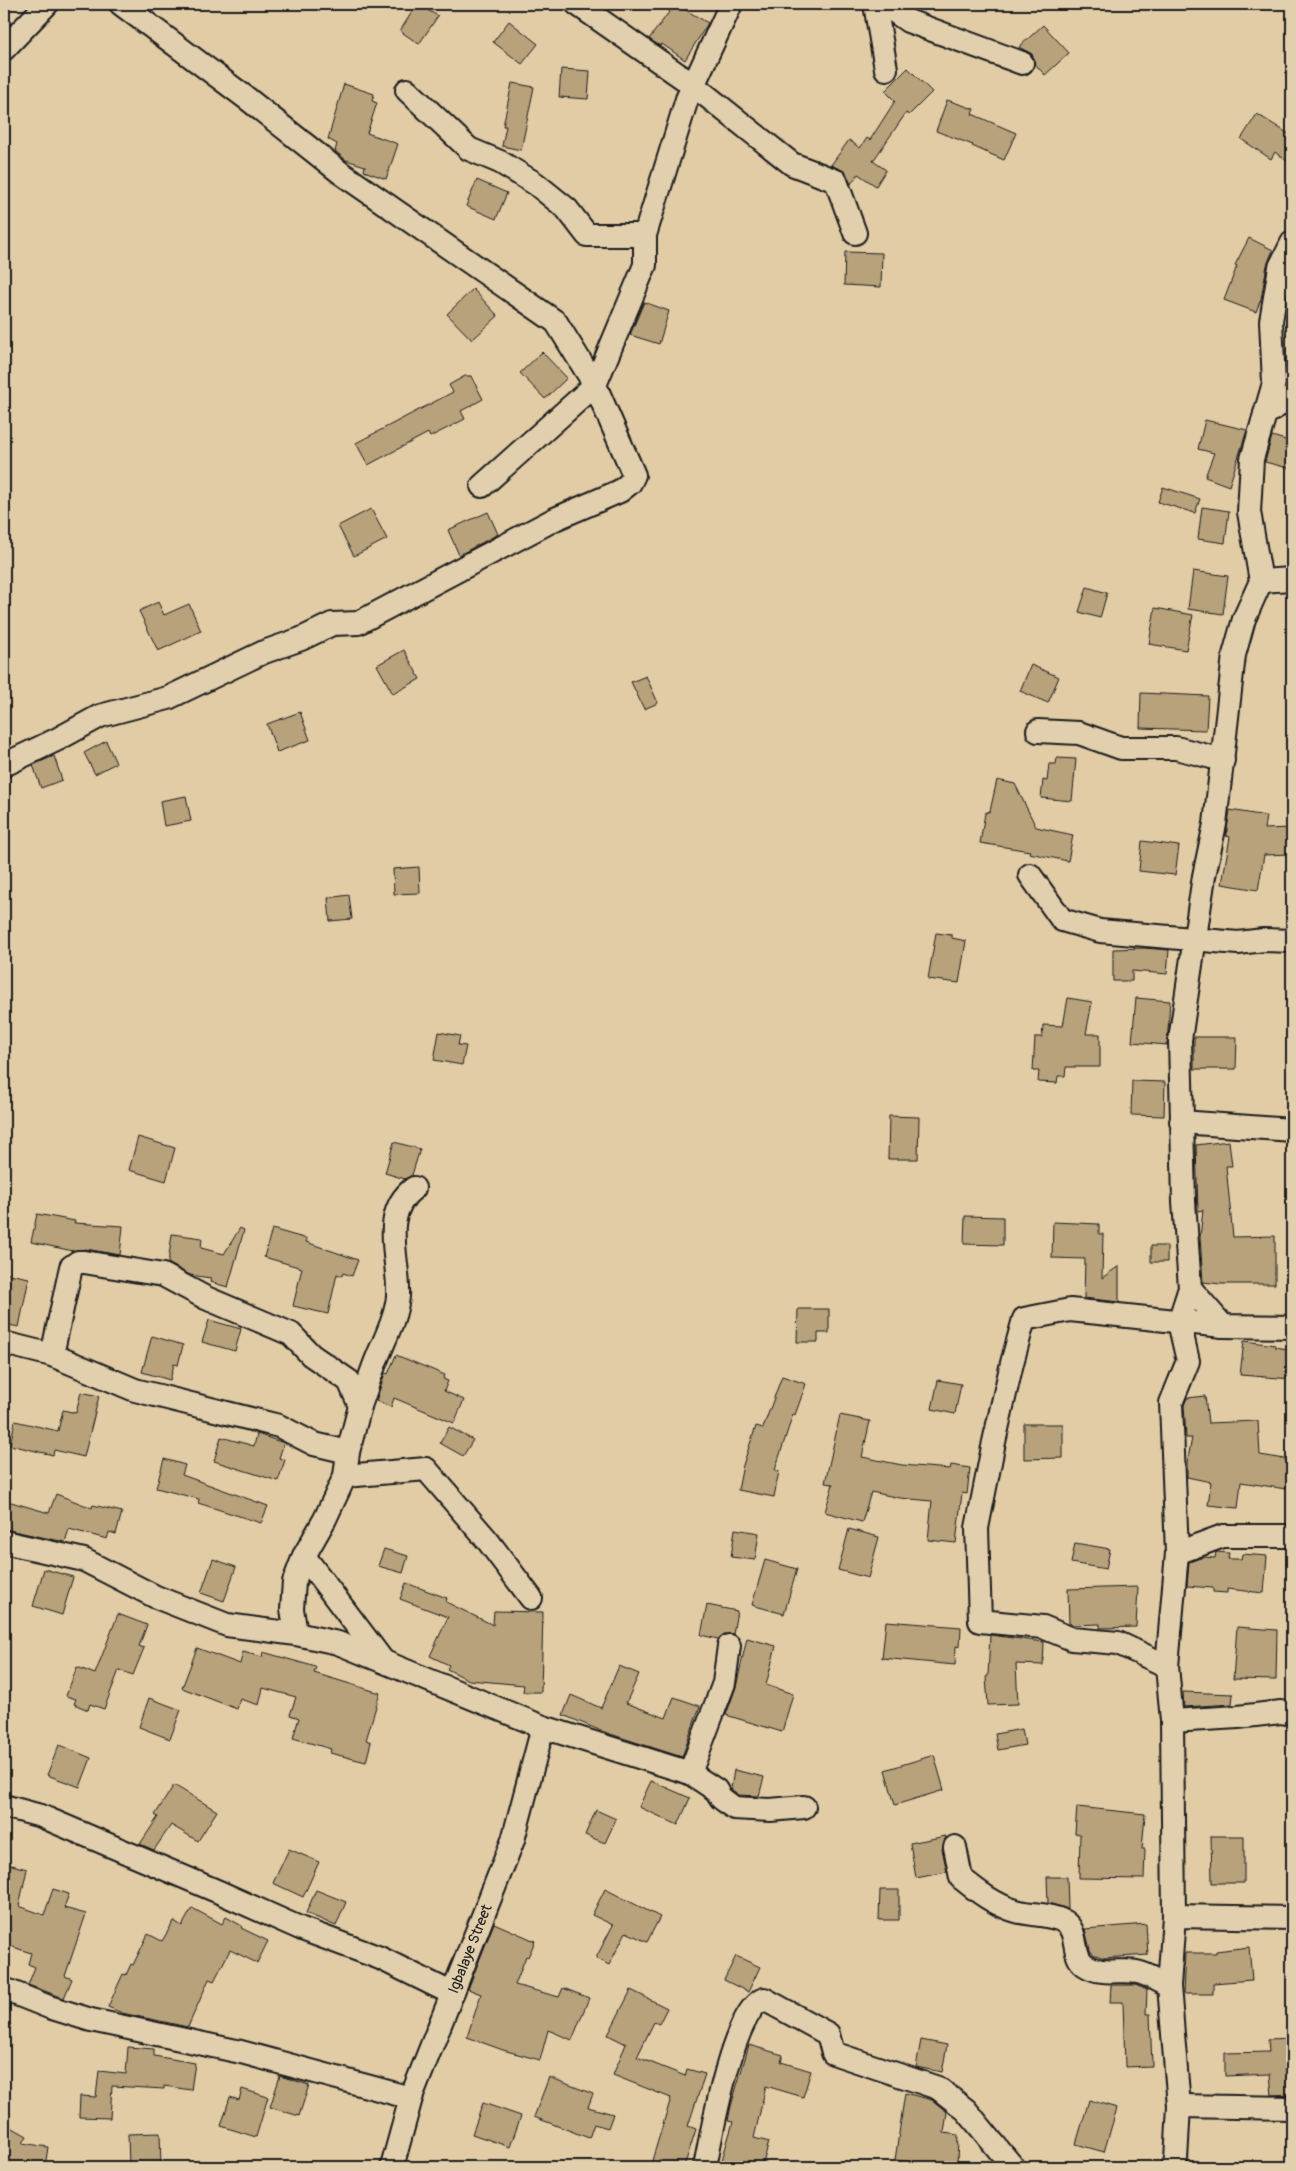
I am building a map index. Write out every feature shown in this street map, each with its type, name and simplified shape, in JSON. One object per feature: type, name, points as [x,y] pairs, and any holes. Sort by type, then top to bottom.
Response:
[{"type":"street","points":[[4,49],[47,4]]},
{"type":"street","points":[[4,765],[100,716],[168,698],[264,652],[301,639],[332,624],[358,623],[555,519],[620,491],[630,483],[634,475],[595,385],[556,322],[341,173],[249,100],[121,4]]},
{"type":"street","points":[[577,4],[693,85],[792,164],[836,181],[855,233]]},
{"type":"street","points":[[482,486],[595,385],[645,264],[645,235],[693,85],[731,4]]},
{"type":"street","points":[[875,4],[886,69]]},
{"type":"street","points":[[884,4],[908,21],[1022,63]]},
{"type":"street","points":[[408,90],[469,149],[500,162],[536,184],[567,209],[587,235],[645,235]]},
{"type":"street","points":[[1176,2165],[1179,2106],[1169,1986],[1174,1916],[1172,1721],[1167,1666],[1177,1553],[1171,1403],[1188,1361],[1179,1322],[1190,1288],[1181,1122],[1180,1040],[1223,760],[1234,655],[1244,620],[1262,581],[1250,512],[1252,460],[1274,383],[1271,321],[1292,244]]},
{"type":"street","points":[[1265,414],[1292,397]]},
{"type":"street","points":[[1262,581],[1292,579]]},
{"type":"street","points":[[1038,731],[1079,733],[1121,748],[1176,748],[1223,760]]},
{"type":"street","points":[[1030,875],[1062,920],[1100,931],[1238,943],[1264,940],[1292,942]]},
{"type":"street","points":[[1181,1122],[1292,1130]]},
{"type":"street","points":[[296,1634],[292,1609],[294,1582],[304,1556],[325,1519],[345,1476],[348,1452],[360,1406],[388,1331],[398,1298],[394,1219],[398,1205],[406,1194],[414,1188]]},
{"type":"street","points":[[52,1355],[71,1267],[78,1262],[84,1262],[155,1273],[164,1275],[206,1298],[291,1334],[311,1355],[350,1381],[360,1406]]},
{"type":"street","points":[[1190,1288],[1223,1326]]},
{"type":"street","points":[[1167,1666],[1118,1643],[1072,1639],[1043,1628],[980,1621],[977,1528],[996,1433],[1024,1319],[1070,1310],[1223,1326],[1292,1327]]},
{"type":"street","points":[[4,1343],[52,1355],[134,1390],[279,1426],[314,1444],[348,1452]]},
{"type":"street","points":[[345,1476],[426,1469],[488,1541],[531,1598]]},
{"type":"street","points":[[1177,1553],[1222,1536],[1292,1536]]},
{"type":"street","points":[[4,1542],[84,1560],[156,1597],[227,1625],[296,1634],[338,1643],[543,1727],[690,1773],[716,1790],[721,1798],[734,1808],[770,1810],[804,1807]]},
{"type":"street","points":[[304,1556],[384,1662]]},
{"type":"street","points":[[690,1773],[724,1683],[729,1646]]},
{"type":"street","points":[[1172,1721],[1281,1712],[1292,1714]]},
{"type":"street","name":"Igbalaye Street","points":[[392,2167],[411,2098],[513,1840],[543,1727]]},
{"type":"street","points":[[4,1806],[41,1816],[302,1929],[380,1958],[451,1993]]},
{"type":"street","points":[[955,1847],[960,1878],[981,1894],[1014,1910],[1061,1920],[1070,1926],[1076,1942],[1078,1957],[1085,1964],[1101,1972],[1138,1972],[1169,1986]]},
{"type":"street","points":[[1174,1916],[1292,1918]]},
{"type":"street","points":[[4,1989],[49,2007],[91,2020],[240,2052],[411,2098]]},
{"type":"street","points":[[705,2167],[719,2092],[747,2014],[760,2000],[764,1999],[828,2034],[833,2053],[938,2088],[966,2110],[1014,2167]]},
{"type":"street","points":[[1179,2106],[1292,2108]]},
{"type":"building","points":[[417,4],[438,16],[419,44],[400,31]]},
{"type":"building","points":[[675,4],[708,23],[685,60],[662,44],[660,46],[649,39]]},
{"type":"building","points":[[509,21],[538,44],[522,64],[493,42]]},
{"type":"building","points":[[1043,25],[1069,53],[1045,75],[1035,64],[1032,54],[1019,47]]},
{"type":"building","points":[[908,68],[932,92],[909,115],[906,113],[873,161],[886,170],[876,186],[858,174],[851,184],[845,172],[831,165],[849,140],[860,148],[867,138],[870,140],[895,101],[885,91]]},
{"type":"building","points":[[561,69],[590,71],[588,99],[559,97]]},
{"type":"building","points":[[512,83],[534,87],[521,150],[502,146],[506,126],[503,126]]},
{"type":"building","points":[[344,84],[374,94],[372,101],[377,103],[367,133],[398,144],[386,179],[364,171],[365,166],[346,160],[335,151],[337,144],[328,139]]},
{"type":"building","points":[[947,100],[974,109],[972,114],[1016,133],[1004,160],[973,145],[936,131]]},
{"type":"building","points":[[1257,114],[1292,136],[1292,165],[1275,152],[1271,159],[1241,139]]},
{"type":"building","points":[[477,180],[507,193],[496,219],[466,206]]},
{"type":"building","points":[[1249,238],[1273,250],[1267,265],[1261,299],[1256,312],[1224,300],[1237,266],[1235,265]]},
{"type":"building","points":[[845,252],[882,253],[881,287],[844,285]]},
{"type":"building","points":[[473,289],[498,316],[472,340],[447,314]]},
{"type":"building","points":[[644,302],[669,311],[659,344],[630,335]]},
{"type":"building","points":[[542,352],[567,378],[545,399],[520,373]]},
{"type":"building","points":[[465,376],[471,376],[483,399],[461,411],[465,419],[430,437],[428,433],[368,465],[356,443],[453,392],[449,385]]},
{"type":"building","points":[[1205,420],[1247,430],[1229,486],[1205,477],[1214,453],[1198,449]]},
{"type":"building","points":[[1272,436],[1292,442],[1292,469],[1265,462]]},
{"type":"building","points":[[1163,487],[1200,499],[1195,513],[1158,502]]},
{"type":"building","points":[[1202,507],[1229,511],[1225,543],[1198,539]]},
{"type":"building","points":[[371,509],[387,539],[354,556],[338,526]]},
{"type":"building","points":[[488,512],[498,534],[459,555],[448,530]]},
{"type":"building","points":[[1193,571],[1228,576],[1223,614],[1188,609]]},
{"type":"building","points":[[1087,587],[1107,593],[1100,618],[1079,612]]},
{"type":"building","points":[[158,602],[164,615],[189,604],[201,631],[158,651],[139,611]]},
{"type":"building","points":[[1155,608],[1193,615],[1186,650],[1149,644]]},
{"type":"building","points":[[404,650],[420,679],[393,694],[377,665]]},
{"type":"building","points":[[1031,665],[1059,677],[1048,703],[1020,691]]},
{"type":"building","points":[[646,676],[658,703],[644,709],[631,682]]},
{"type":"building","points":[[1141,693],[1208,696],[1206,730],[1140,728]]},
{"type":"building","points":[[300,712],[310,740],[277,752],[267,724]]},
{"type":"building","points":[[106,741],[116,763],[95,774],[84,753]]},
{"type":"building","points":[[54,756],[62,780],[41,788],[33,765]]},
{"type":"building","points":[[1057,758],[1076,759],[1072,801],[1041,798],[1043,780],[1047,781],[1049,764],[1056,764]]},
{"type":"building","points":[[997,780],[1015,784],[1036,827],[1073,835],[1068,861],[1029,853],[1030,851],[980,843],[985,813],[990,811]]},
{"type":"building","points":[[186,796],[191,821],[164,826],[160,801]]},
{"type":"building","points":[[1230,810],[1266,816],[1264,829],[1292,828],[1292,854],[1264,855],[1258,890],[1222,884],[1230,837],[1226,836]]},
{"type":"building","points":[[1142,841],[1179,846],[1175,875],[1139,871]]},
{"type":"building","points":[[419,867],[420,893],[394,894],[393,869]]},
{"type":"building","points":[[349,895],[352,919],[330,921],[328,898]]},
{"type":"building","points":[[936,933],[952,935],[952,938],[966,941],[959,983],[928,979]]},
{"type":"building","points":[[1144,948],[1169,950],[1167,974],[1132,971],[1132,981],[1113,981],[1113,949]]},
{"type":"building","points":[[1068,998],[1092,1002],[1086,1034],[1100,1034],[1100,1067],[1066,1067],[1065,1076],[1058,1076],[1057,1083],[1038,1082],[1039,1071],[1033,1071],[1035,1037],[1042,1037],[1043,1025],[1063,1026]]},
{"type":"building","points":[[1136,998],[1170,1001],[1167,1045],[1132,1042]]},
{"type":"building","points":[[439,1032],[460,1036],[458,1045],[466,1046],[462,1065],[434,1060]]},
{"type":"building","points":[[1194,1037],[1237,1037],[1236,1069],[1194,1069]]},
{"type":"building","points":[[1132,1081],[1165,1082],[1164,1116],[1131,1115]]},
{"type":"building","points":[[889,1116],[919,1117],[918,1159],[888,1159]]},
{"type":"building","points":[[138,1137],[175,1148],[166,1181],[129,1170]]},
{"type":"building","points":[[1229,1141],[1232,1166],[1226,1166],[1233,1237],[1275,1236],[1275,1284],[1203,1282],[1200,1237],[1203,1210],[1198,1211],[1196,1145]]},
{"type":"building","points":[[394,1142],[420,1149],[412,1175],[405,1179],[385,1173]]},
{"type":"building","points":[[37,1214],[75,1221],[74,1223],[123,1226],[120,1255],[86,1249],[73,1251],[31,1242]]},
{"type":"building","points":[[965,1216],[1003,1217],[1003,1245],[964,1244]]},
{"type":"building","points":[[1053,1222],[1099,1224],[1099,1234],[1103,1234],[1102,1278],[1119,1266],[1119,1302],[1084,1298],[1085,1259],[1052,1258]]},
{"type":"building","points":[[240,1228],[244,1230],[228,1287],[210,1282],[211,1278],[190,1275],[168,1263],[172,1234],[202,1238],[201,1248],[224,1254]]},
{"type":"building","points":[[272,1229],[307,1239],[306,1242],[358,1260],[352,1276],[343,1273],[342,1276],[337,1274],[328,1314],[293,1306],[302,1268],[264,1257]]},
{"type":"building","points":[[1151,1246],[1167,1246],[1167,1262],[1151,1262]]},
{"type":"building","points":[[4,1273],[29,1278],[19,1327],[4,1324]]},
{"type":"building","points":[[798,1309],[829,1309],[829,1333],[818,1333],[818,1342],[797,1342]]},
{"type":"building","points":[[209,1320],[241,1329],[235,1351],[202,1342]]},
{"type":"building","points":[[152,1336],[183,1345],[178,1365],[174,1364],[170,1380],[142,1372]]},
{"type":"building","points":[[1244,1341],[1275,1345],[1275,1347],[1292,1350],[1292,1379],[1240,1375]]},
{"type":"building","points":[[396,1355],[445,1375],[443,1379],[448,1381],[444,1391],[464,1400],[454,1423],[394,1398],[391,1407],[376,1401],[385,1373],[388,1374]]},
{"type":"building","points":[[782,1376],[806,1384],[795,1415],[793,1414],[775,1470],[779,1471],[774,1497],[738,1490],[743,1465],[756,1426],[763,1428]]},
{"type":"building","points":[[938,1380],[961,1384],[955,1414],[932,1409]]},
{"type":"building","points":[[81,1392],[99,1396],[84,1457],[54,1450],[53,1455],[10,1445],[15,1421],[58,1431],[63,1410],[76,1413]]},
{"type":"building","points":[[1205,1396],[1208,1423],[1258,1421],[1260,1455],[1291,1460],[1286,1489],[1241,1482],[1238,1508],[1208,1505],[1211,1482],[1187,1477],[1187,1463],[1192,1438],[1186,1438],[1184,1405],[1187,1398]]},
{"type":"building","points":[[840,1415],[870,1421],[862,1457],[902,1465],[950,1469],[951,1465],[970,1468],[967,1494],[962,1493],[956,1543],[928,1540],[932,1501],[900,1498],[871,1492],[862,1522],[825,1512],[833,1484],[825,1483]]},
{"type":"building","points":[[1024,1424],[1063,1424],[1063,1458],[1024,1459]]},
{"type":"building","points":[[449,1427],[473,1440],[463,1456],[440,1443]]},
{"type":"building","points":[[257,1434],[284,1443],[279,1458],[285,1460],[278,1481],[214,1461],[221,1437],[254,1446]]},
{"type":"building","points":[[164,1459],[185,1465],[182,1475],[268,1506],[261,1523],[198,1503],[199,1499],[156,1488]]},
{"type":"building","points":[[56,1494],[92,1508],[93,1505],[122,1512],[116,1534],[109,1532],[107,1539],[69,1529],[65,1542],[4,1529],[4,1500],[49,1513]]},
{"type":"building","points":[[735,1529],[759,1533],[755,1560],[731,1557]]},
{"type":"building","points":[[849,1529],[879,1537],[868,1578],[838,1570]]},
{"type":"building","points":[[1075,1543],[1110,1549],[1106,1569],[1071,1563]]},
{"type":"building","points":[[384,1549],[408,1556],[403,1573],[378,1566]]},
{"type":"building","points":[[1216,1552],[1229,1553],[1228,1559],[1241,1559],[1242,1554],[1267,1556],[1264,1593],[1227,1589],[1227,1593],[1213,1592],[1213,1588],[1187,1586],[1189,1562],[1203,1557],[1215,1558]]},
{"type":"building","points":[[213,1559],[236,1567],[224,1601],[201,1593]]},
{"type":"building","points":[[765,1560],[797,1569],[784,1614],[752,1605]]},
{"type":"building","points":[[44,1569],[73,1577],[62,1615],[33,1606]]},
{"type":"building","points":[[406,1583],[447,1598],[446,1602],[493,1625],[494,1611],[543,1612],[541,1692],[523,1692],[524,1685],[469,1680],[447,1669],[449,1665],[430,1656],[448,1617],[400,1599]]},
{"type":"building","points":[[1138,1587],[1136,1627],[1100,1628],[1100,1624],[1073,1625],[1069,1623],[1068,1589]]},
{"type":"building","points":[[707,1605],[737,1611],[733,1634],[724,1634],[718,1639],[701,1635]]},
{"type":"building","points":[[118,1614],[147,1625],[139,1646],[144,1648],[133,1675],[119,1670],[104,1709],[90,1704],[88,1710],[74,1704],[76,1699],[66,1696],[77,1667],[95,1674]]},
{"type":"building","points":[[886,1621],[961,1627],[960,1647],[956,1646],[955,1665],[882,1658]]},
{"type":"building","points":[[1237,1627],[1277,1630],[1276,1680],[1233,1679]]},
{"type":"building","points":[[990,1635],[1044,1642],[1043,1665],[1016,1664],[1018,1704],[988,1705],[986,1677],[988,1676]]},
{"type":"building","points":[[747,1638],[776,1646],[766,1685],[793,1694],[782,1732],[726,1715],[736,1687]]},
{"type":"building","points":[[197,1648],[240,1664],[243,1652],[262,1657],[263,1652],[316,1667],[314,1673],[380,1693],[366,1740],[371,1742],[366,1762],[330,1753],[331,1749],[293,1738],[299,1718],[290,1715],[296,1697],[263,1688],[259,1705],[240,1699],[237,1709],[182,1688]]},
{"type":"building","points":[[619,1666],[639,1674],[626,1703],[666,1718],[674,1697],[700,1706],[682,1757],[604,1732],[563,1715],[571,1695],[601,1708]]},
{"type":"building","points":[[1183,1692],[1233,1694],[1232,1704],[1184,1707]]},
{"type":"building","points":[[149,1698],[181,1710],[170,1739],[139,1727]]},
{"type":"building","points":[[1022,1729],[1025,1745],[998,1750],[995,1734]]},
{"type":"building","points":[[59,1745],[91,1758],[80,1787],[47,1775]]},
{"type":"building","points":[[934,1755],[944,1790],[895,1805],[885,1770]]},
{"type":"building","points":[[734,1770],[764,1777],[759,1796],[739,1795],[731,1789]]},
{"type":"building","points":[[651,1781],[690,1798],[678,1825],[639,1807]]},
{"type":"building","points":[[174,1785],[217,1811],[198,1841],[171,1825],[154,1850],[140,1844],[158,1817],[155,1815]]},
{"type":"building","points":[[1077,1807],[1145,1814],[1142,1849],[1145,1849],[1144,1879],[1079,1878],[1080,1834],[1075,1833]]},
{"type":"building","points":[[596,1810],[616,1819],[605,1843],[585,1835]]},
{"type":"building","points":[[946,1836],[942,1849],[947,1872],[916,1878],[910,1843]]},
{"type":"building","points":[[1211,1836],[1244,1836],[1244,1883],[1212,1883]]},
{"type":"building","points":[[289,1849],[319,1862],[303,1897],[273,1883]]},
{"type":"building","points":[[4,1863],[27,1869],[19,1906],[44,1915],[53,1889],[69,1894],[64,1908],[86,1914],[65,1976],[72,1979],[64,1998],[28,1985],[35,1967],[28,1964],[31,1953],[4,1944]]},
{"type":"building","points":[[1047,1877],[1067,1877],[1068,1909],[1048,1903]]},
{"type":"building","points":[[605,1889],[660,1917],[647,1942],[626,1932],[609,1965],[596,1958],[613,1925],[592,1915]]},
{"type":"building","points":[[316,1890],[346,1902],[336,1926],[306,1913]]},
{"type":"building","points":[[880,1890],[899,1890],[899,1920],[879,1920]]},
{"type":"building","points":[[192,1908],[222,1924],[226,1917],[242,1926],[241,1928],[268,1941],[257,1963],[230,1950],[214,1981],[209,1979],[188,2027],[122,2013],[108,2007],[123,1974],[126,1975],[131,1964],[133,1965],[148,1934],[162,1941],[174,1921],[182,1926]]},
{"type":"building","points":[[494,1923],[535,1941],[528,1957],[526,1956],[515,1985],[559,1997],[563,1988],[589,1998],[572,2040],[548,2030],[540,2060],[503,2050],[467,2037],[481,1994],[468,1989]]},
{"type":"building","points":[[1146,1924],[1148,1955],[1104,1958],[1093,1954],[1090,1950],[1085,1929]]},
{"type":"building","points":[[1249,1947],[1252,1980],[1213,1983],[1213,1994],[1183,1994],[1185,1953],[1216,1953],[1216,1951]]},
{"type":"building","points":[[736,1956],[760,1967],[748,1992],[724,1980]]},
{"type":"building","points":[[1111,1985],[1135,1985],[1147,1990],[1146,2014],[1150,2014],[1152,2066],[1125,2067],[1123,2002],[1110,2002]]},
{"type":"building","points":[[631,1990],[667,2008],[659,2024],[654,2022],[637,2057],[685,2076],[687,2069],[705,2074],[688,2126],[696,2129],[684,2167],[650,2167],[671,2098],[613,2075],[626,2044],[608,2035]]},
{"type":"building","points":[[1292,2038],[1292,2094],[1272,2095],[1270,2074],[1225,2076],[1225,2053],[1269,2052],[1268,2039]]},
{"type":"building","points":[[921,2040],[947,2045],[942,2072],[916,2067]]},
{"type":"building","points":[[749,2045],[783,2055],[781,2062],[811,2071],[803,2097],[766,2086],[754,2138],[769,2142],[762,2167],[720,2167],[733,2122],[728,2121],[731,2106]]},
{"type":"building","points":[[128,2047],[154,2049],[154,2056],[195,2063],[191,2090],[164,2086],[164,2089],[112,2086],[110,2118],[79,2117],[80,2096],[96,2097],[99,2071],[126,2074]]},
{"type":"building","points":[[280,2076],[309,2085],[299,2116],[270,2107]]},
{"type":"building","points":[[549,2077],[593,2094],[588,2107],[613,2114],[608,2128],[594,2124],[589,2138],[534,2117]]},
{"type":"building","points":[[242,2089],[268,2097],[256,2137],[221,2126],[230,2097],[239,2100]]},
{"type":"building","points":[[905,2093],[932,2100],[947,2112],[944,2133],[958,2135],[957,2167],[895,2160]]},
{"type":"building","points":[[1089,2100],[1117,2108],[1104,2152],[1076,2144]]},
{"type":"building","points":[[483,2103],[521,2116],[510,2147],[472,2134]]},
{"type":"building","points":[[4,2123],[27,2136],[23,2143],[48,2147],[45,2167],[4,2167]]},
{"type":"building","points":[[160,2133],[161,2167],[129,2167],[128,2134]]}]
